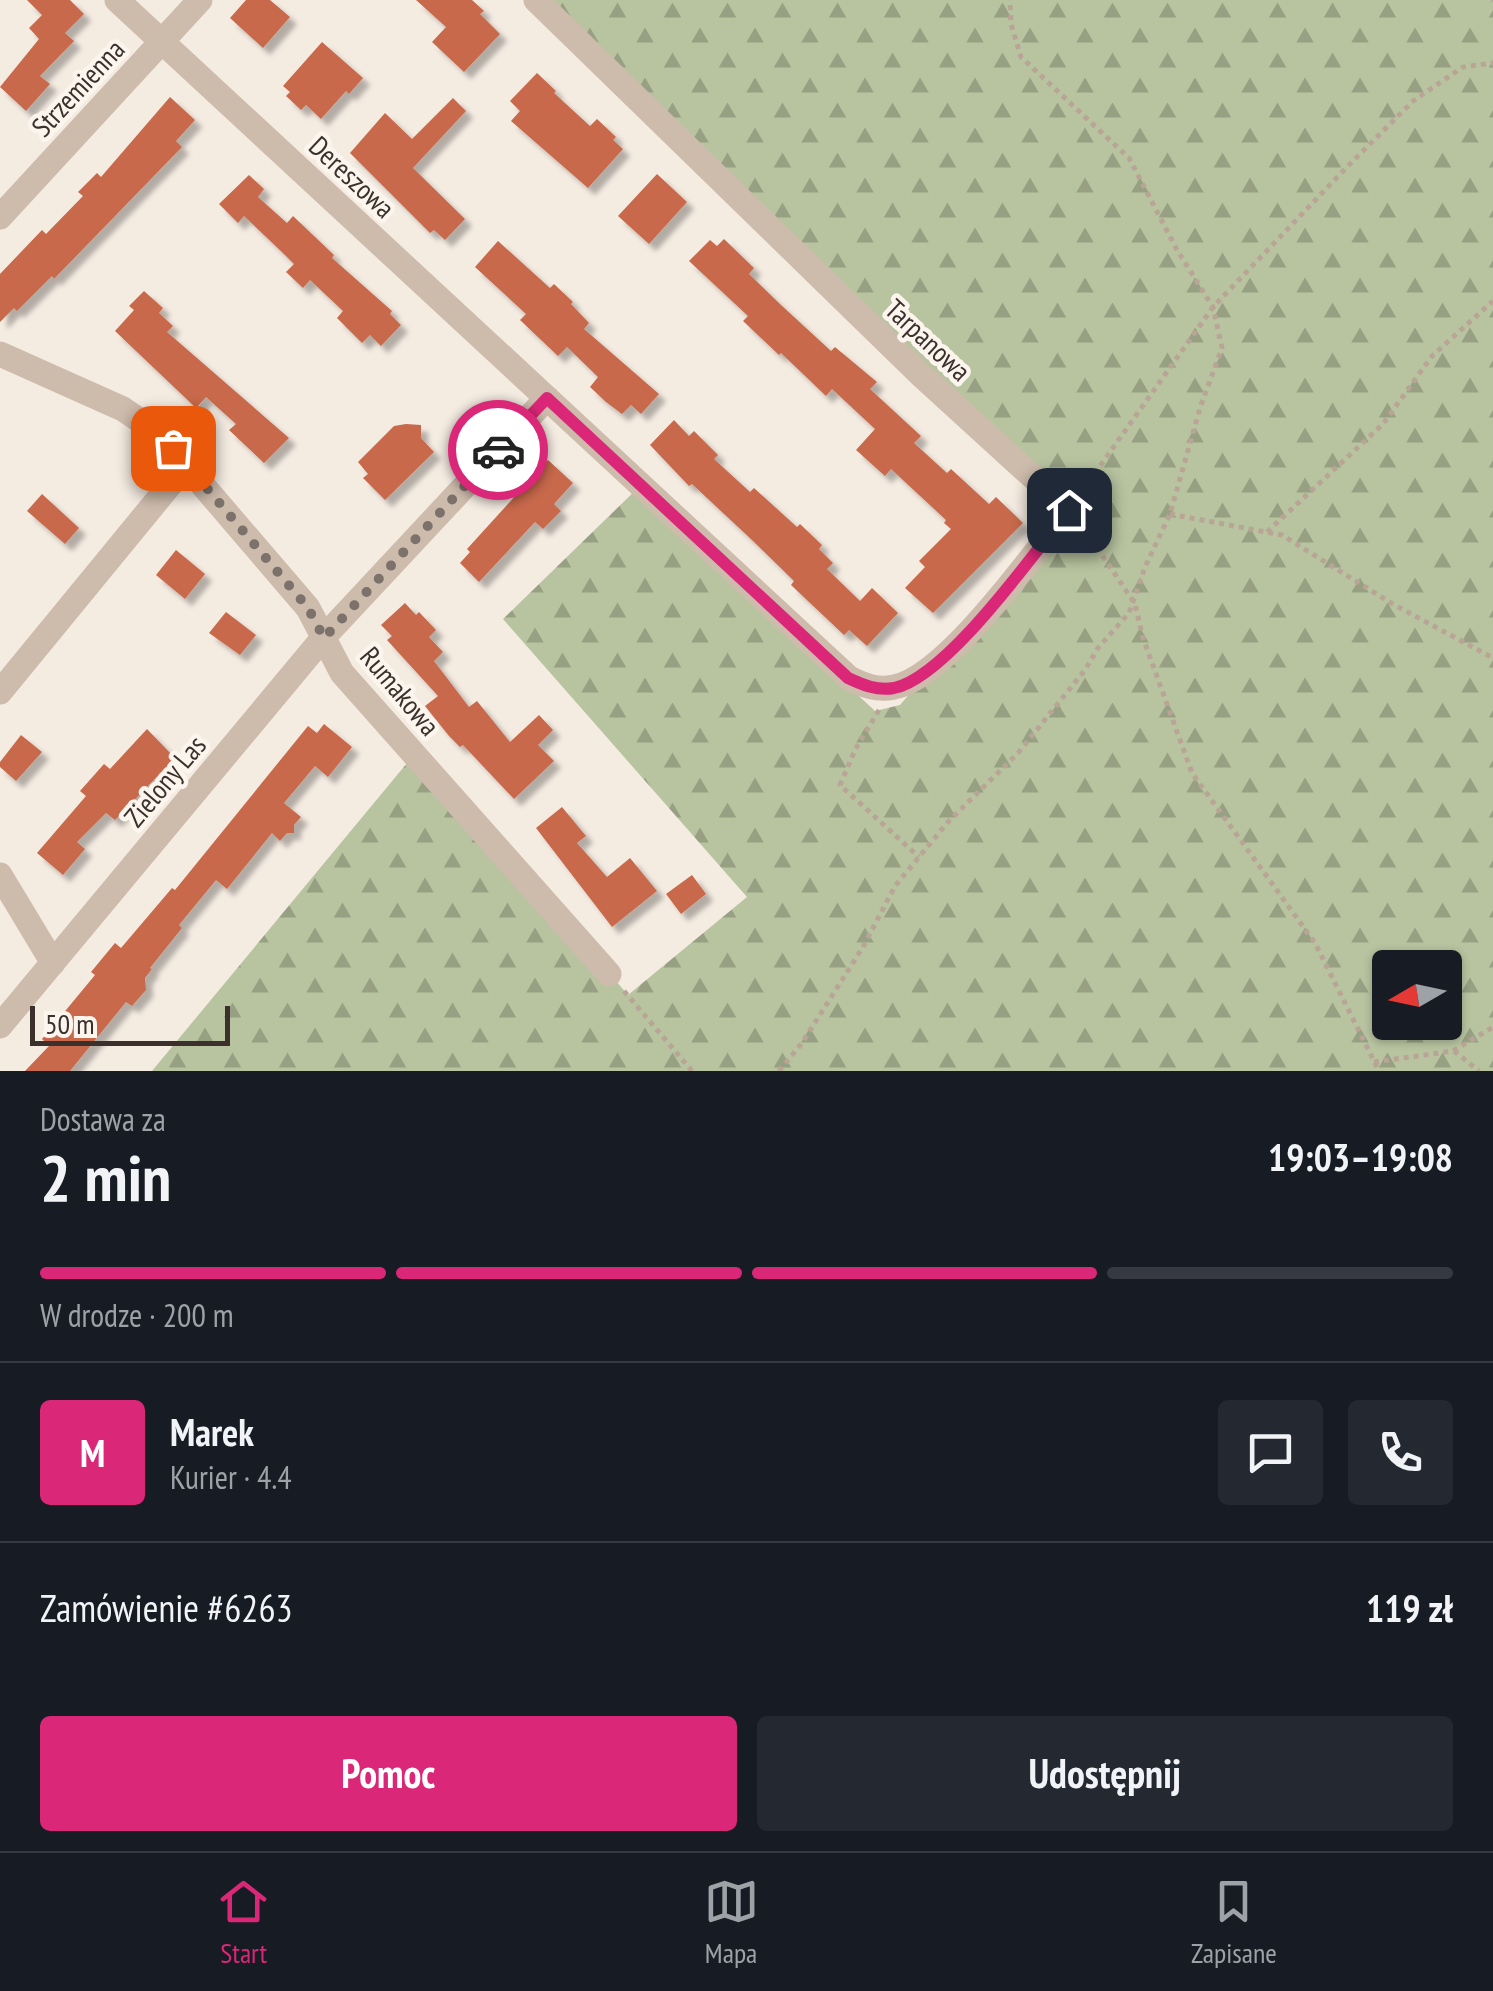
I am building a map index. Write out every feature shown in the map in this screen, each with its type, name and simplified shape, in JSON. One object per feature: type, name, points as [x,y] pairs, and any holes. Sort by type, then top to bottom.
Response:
[{"type":"street","name":"Dereszowa","points":[[117,0],[848,678],[870,688],[893,688]]},
{"type":"street","name":"Strzemienna","points":[[0,217],[200,0]]},
{"type":"street","name":"Tarpanowa","points":[[536,0],[920,375],[1070,509]]},
{"type":"street","name":"Rumakowa","points":[[0,354],[123,409],[158,433],[308,608],[342,673],[609,974]]},
{"type":"street","points":[[324,638],[547,398]]},
{"type":"street","points":[[0,692],[188,464]]},
{"type":"street","points":[[893,688],[918,678],[964,638],[1070,509]]},
{"type":"street","name":"Zielony Las","points":[[0,1026],[324,638]]},
{"type":"street","points":[[0,875],[52,963]]},
{"type":"path","points":[[780,1071],[853,963],[896,886],[948,822],[1018,752],[1135,604],[1145,567],[1170,514],[1200,408],[1222,348],[1213,307],[1177,250],[1129,158],[1021,56],[1011,24],[1010,0]]},
{"type":"path","points":[[1378,1071],[1314,943],[1192,773],[1143,638],[1135,604],[1070,509],[1213,307],[1413,102],[1463,67],[1493,63]]},
{"type":"path","points":[[1266,532],[1384,424],[1432,356],[1493,300]]},
{"type":"path","points":[[1170,514],[1282,535],[1391,603],[1493,658]]},
{"type":"path","points":[[893,688],[855,750],[840,784],[919,858]]},
{"type":"path","points":[[609,974],[692,1071]]},
{"type":"path","points":[[1374,1062],[1454,1050],[1493,1028]]},
{"type":"path","points":[[1454,1050],[1479,1071]]},
{"type":"green space","points":[[548,0],[1493,0],[1493,1071],[152,1071],[417,751],[628,995],[747,897],[503,619],[642,484],[875,711],[900,705],[1067,510]]},
{"type":"building","points":[[27,0],[70,0],[84,14],[65,33],[74,41],[40,76],[50,84],[26,111],[0,87],[39,39],[29,28],[42,15]]},
{"type":"building","points":[[246,0],[270,0],[290,17],[263,48],[230,18]]},
{"type":"building","points":[[416,0],[472,0],[500,34],[464,72],[432,42],[446,27]]},
{"type":"building","points":[[322,42],[363,78],[321,119],[306,105],[301,110],[286,96],[290,92],[283,86]]},
{"type":"building","points":[[537,73],[590,126],[597,119],[623,149],[588,188],[511,121],[520,111],[510,101]]},
{"type":"building","points":[[170,97],[195,120],[176,141],[182,147],[54,279],[52,276],[17,311],[14,308],[0,322],[0,274],[42,230],[46,234],[83,196],[78,192],[97,173],[101,177]]},
{"type":"building","points":[[453,98],[466,111],[413,168],[465,219],[445,240],[434,230],[430,233],[350,153],[385,113],[412,139]]},
{"type":"building","points":[[657,174],[687,202],[649,244],[618,216]]},
{"type":"building","points":[[249,175],[264,189],[258,197],[287,223],[293,216],[334,255],[332,258],[392,311],[390,314],[401,325],[381,346],[370,335],[362,343],[337,318],[343,311],[310,280],[303,288],[286,272],[294,264],[285,255],[244,216],[238,223],[219,204]]},
{"type":"building","points":[[724,239],[754,268],[749,274],[781,305],[831,351],[835,347],[877,382],[870,389],[921,436],[914,443],[947,473],[951,469],[989,504],[996,497],[1023,523],[933,613],[905,588],[925,567],[919,561],[951,529],[944,523],[946,520],[891,469],[885,476],[856,450],[875,429],[832,389],[826,396],[779,355],[743,321],[748,316],[689,261],[710,240],[717,246]]},
{"type":"building","points":[[498,241],[550,288],[554,284],[573,302],[589,323],[584,329],[659,394],[641,414],[631,405],[622,414],[606,402],[590,387],[598,377],[567,347],[558,356],[520,320],[526,314],[475,267]]},
{"type":"building","points":[[144,291],[163,308],[159,313],[173,326],[167,332],[289,438],[264,463],[229,430],[236,424],[206,397],[196,408],[115,331],[134,310],[129,306]]},
{"type":"building","points":[[674,420],[689,436],[694,431],[718,455],[714,459],[750,492],[754,488],[822,545],[819,549],[833,563],[827,569],[860,601],[872,588],[898,613],[867,646],[849,630],[844,635],[791,585],[794,581],[692,484],[689,486],[650,445]]},
{"type":"building","points":[[421,425],[421,438],[434,452],[385,500],[363,478],[368,474],[358,462],[394,426]]},
{"type":"building","points":[[548,460],[573,483],[554,504],[561,511],[543,529],[535,522],[479,582],[460,563],[470,552],[467,549]]},
{"type":"building","points":[[42,494],[79,528],[65,544],[27,511]]},
{"type":"building","points":[[176,550],[205,574],[185,599],[156,575]]},
{"type":"building","points":[[405,603],[436,630],[429,637],[443,652],[434,661],[469,707],[477,701],[510,742],[539,715],[553,730],[538,745],[554,761],[514,799],[463,745],[460,747],[449,736],[425,706],[438,696],[387,640],[392,636],[381,625]]},
{"type":"building","points":[[226,612],[256,635],[240,655],[209,633]]},
{"type":"building","points":[[324,724],[352,747],[328,777],[315,766],[284,803],[301,817],[294,825],[294,833],[287,833],[280,841],[272,833],[227,889],[216,880],[150,968],[145,978],[146,990],[132,1006],[126,1002],[70,1071],[25,1071],[49,1046],[42,1039],[95,975],[91,972],[115,943],[121,948],[172,888],[175,890],[308,726],[317,733]]},
{"type":"building","points":[[147,729],[175,758],[115,820],[106,813],[77,842],[85,849],[63,875],[37,853],[86,796],[80,791],[104,764],[110,769]]},
{"type":"building","points":[[21,735],[42,752],[16,781],[0,767],[0,762]]},
{"type":"building","points":[[562,807],[586,836],[577,843],[607,877],[630,858],[657,891],[612,927],[536,828]]},
{"type":"building","points":[[692,875],[706,894],[681,914],[666,894]]},
{"type":"way so far","points":[[173,448],[308,608],[324,638],[498,450]]},
{"type":"route","points":[[498,450],[547,398],[848,678],[870,688],[893,688],[918,678],[964,638],[1069,510]]}]
